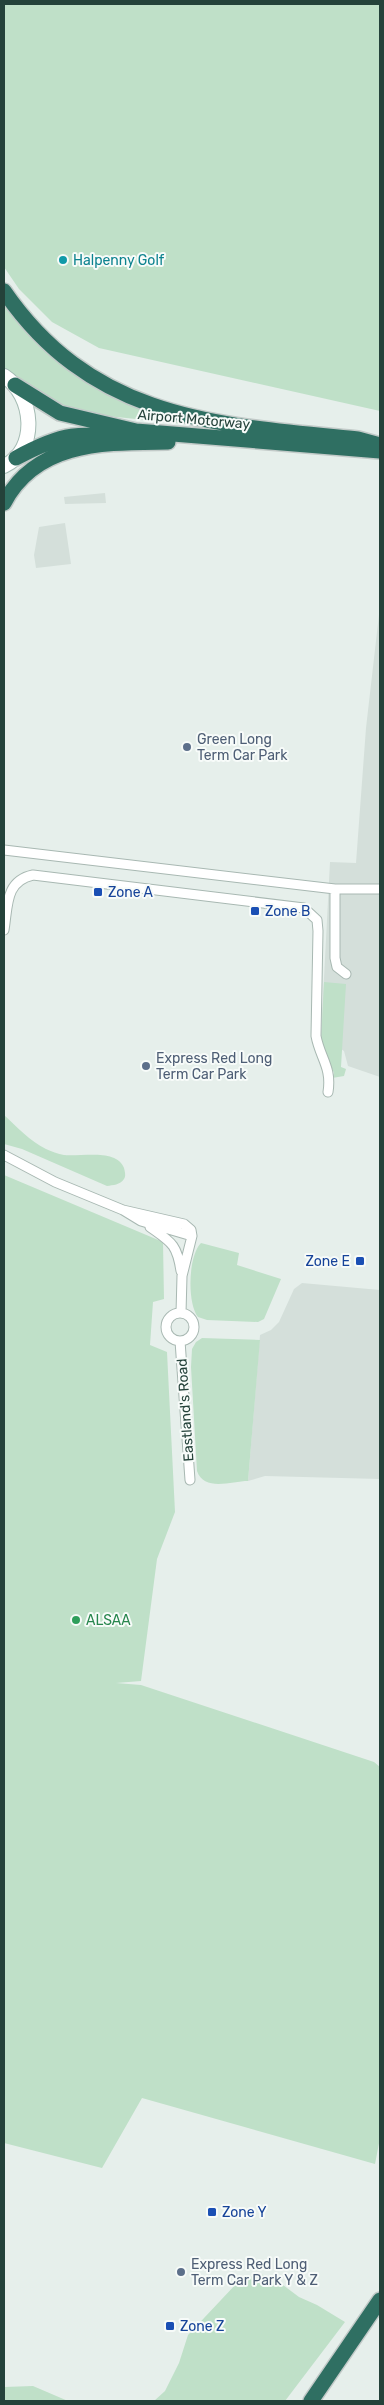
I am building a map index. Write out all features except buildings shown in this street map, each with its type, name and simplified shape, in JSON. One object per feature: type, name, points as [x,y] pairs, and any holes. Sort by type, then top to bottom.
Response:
[{"type":"highway","points":[[4,291],[32,328],[57,350],[84,372],[139,401],[174,414],[210,422],[358,439],[380,445]]},
{"type":"highway","name":"Airport Motorway","points":[[9,380],[60,413],[136,431],[380,451]]},
{"type":"highway","name":"Airport Motorway","points":[[8,465],[60,436],[75,434],[380,461]]},
{"type":"highway","points":[[4,503],[31,471],[60,454],[90,445],[168,442]]},
{"type":"highway","points":[[311,2401],[380,2300]]},
{"type":"main road","points":[[8,465],[24,445],[29,418],[27,408],[9,380]]},
{"type":"street","points":[[4,850],[335,889],[380,889]]},
{"type":"street","points":[[4,930],[11,891],[16,882],[33,875],[304,908],[317,920],[316,1036],[318,1046],[329,1071],[328,1092]]},
{"type":"street","points":[[335,889],[334,958],[338,967],[346,974]]},
{"type":"street","points":[[4,1155],[55,1182],[123,1210],[171,1241],[178,1254],[182,1276],[181,1313]]},
{"type":"street","points":[[4,1162],[27,1172],[37,1172]]},
{"type":"street","points":[[123,1210],[184,1224],[191,1230],[192,1236],[182,1276]]},
{"type":"street","points":[[141,1221],[192,1236]]},
{"type":"street","points":[[181,1313],[190,1317],[194,1326],[192,1334],[180,1341],[172,1338],[166,1326],[169,1318],[181,1313]]},
{"type":"street","name":"Eastland's Road","points":[[180,1341],[190,1480]]},
{"type":"shaded area","points":[[105,493],[106,503],[65,504],[64,497]]},
{"type":"shaded area","points":[[65,523],[71,564],[36,568],[34,555],[39,527]]},
{"type":"shaded area","points":[[380,606],[380,1077],[348,1066],[344,1051],[321,1036],[330,862],[356,863],[366,728]]},
{"type":"shaded area","points":[[302,1283],[380,1290],[380,1479],[265,1476],[248,1481],[260,1335],[271,1330],[279,1322],[294,1289]]},
{"type":"green space","points":[[4,4],[380,4],[380,411],[99,348],[52,322],[19,289],[4,267]]},
{"type":"green space","points":[[4,299],[42,342],[184,420],[184,424],[78,413],[43,398],[4,367]]},
{"type":"green space","points":[[324,982],[346,984],[341,1067],[346,1069],[344,1076],[332,1078],[334,1073],[321,1043]]},
{"type":"green space","points":[[4,1115],[24,1134],[52,1152],[64,1155],[97,1155],[114,1158],[124,1168],[124,1179],[118,1184],[107,1186],[22,1149],[4,1144]]},
{"type":"green space","points":[[4,1175],[163,1242],[164,1299],[153,1302],[150,1345],[167,1352],[175,1512],[157,1559],[141,1681],[116,1683],[141,1685],[374,1762],[380,1767],[380,2138],[375,2164],[142,2098],[102,2168],[4,2143]]},
{"type":"green space","points":[[201,1243],[239,1253],[237,1265],[281,1279],[264,1319],[258,1322],[207,1320],[198,1317],[192,1301],[190,1280],[191,1268]]},
{"type":"green space","points":[[202,1338],[260,1340],[248,1481],[212,1483],[201,1477],[197,1471],[191,1367],[192,1349],[196,1342]]},
{"type":"green space","points":[[261,2274],[345,2322],[285,2401],[154,2401],[165,2391],[179,2363],[188,2335],[237,2283],[248,2277]]},
{"type":"green space","points":[[33,2386],[68,2401],[4,2401],[4,2387]]},
{"type":"place","name":"Halpenny Golf","points":[[63,260]]},
{"type":"place","name":"Green Long Term Car Park","points":[[187,747]]},
{"type":"place","name":"Zone A","points":[[98,892]]},
{"type":"place","name":"Zone B","points":[[255,911]]},
{"type":"place","name":"Express Red Long Term Car Park","points":[[146,1066]]},
{"type":"place","name":"Zone E","points":[[360,1261]]},
{"type":"place","name":"ALSAA","points":[[76,1620]]},
{"type":"place","name":"Zone Y","points":[[212,2212]]},
{"type":"place","name":"Express Red Long Term Car Park Y & Z","points":[[181,2272]]},
{"type":"place","name":"Zone Z","points":[[170,2326]]}]
